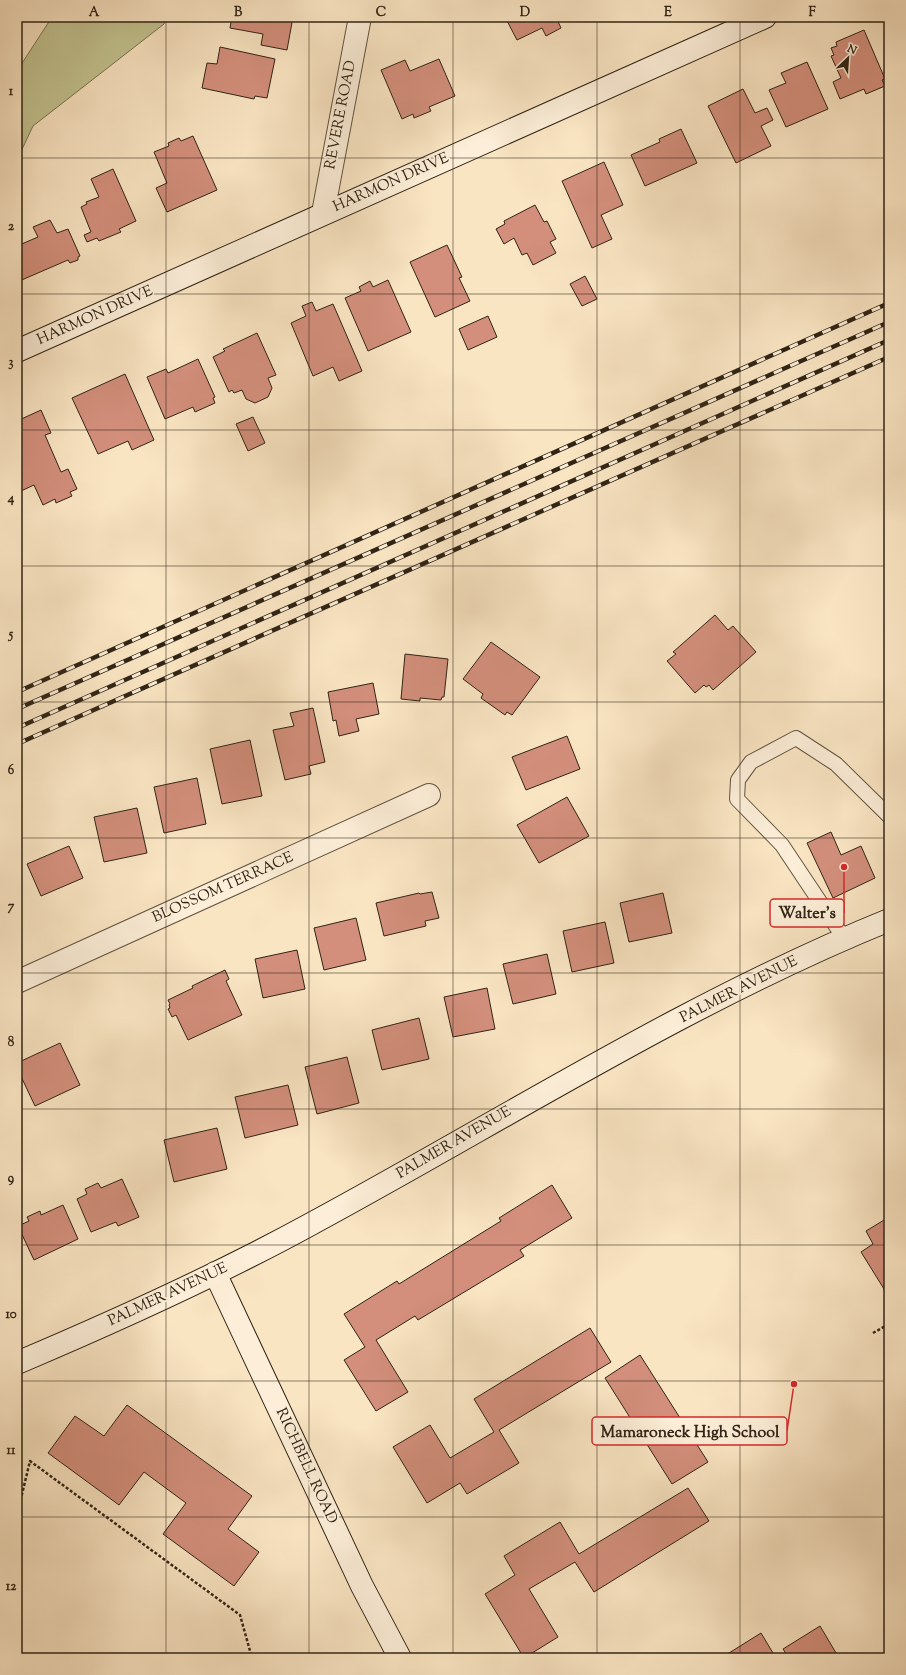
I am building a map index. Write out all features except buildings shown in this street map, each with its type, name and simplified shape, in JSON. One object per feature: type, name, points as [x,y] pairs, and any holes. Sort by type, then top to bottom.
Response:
[{"type":"street","name":"REVERE ROAD","points":[[323,213],[360,17]]},
{"type":"street","name":"HARMON DRIVE","points":[[17,351],[323,213],[765,17]]},
{"type":"street","name":"BLOSSOM TERRACE","points":[[17,982],[429,794]]},
{"type":"street","name":"PALMER AVENUE","points":[[17,1362],[88,1333],[310,1225],[553,1087],[733,991],[844,938],[889,920]]},
{"type":"street","name":"RICHBELL ROAD","points":[[216,1272],[362,1586],[400,1658]]},
{"type":"lane","points":[[844,938],[782,845],[737,799],[738,780],[751,762],[796,738],[836,764],[889,816]]},
{"type":"path","points":[[873,1333],[889,1324]]},
{"type":"path","points":[[17,1515],[30,1461],[240,1614],[252,1658]]},
{"type":"green space","points":[[52,17],[166,17],[164,24],[33,126],[17,160],[17,71]]},
{"type":"railway","points":[[17,692],[889,303]]},
{"type":"railway","points":[[17,709],[889,322]]},
{"type":"railway","points":[[17,728],[889,340]]},
{"type":"railway","points":[[17,744],[889,357]]},
{"type":"place","name":"Walter’s","points":[[844,867]]},
{"type":"place","name":"Mamaroneck High School","points":[[794,1384]]}]
